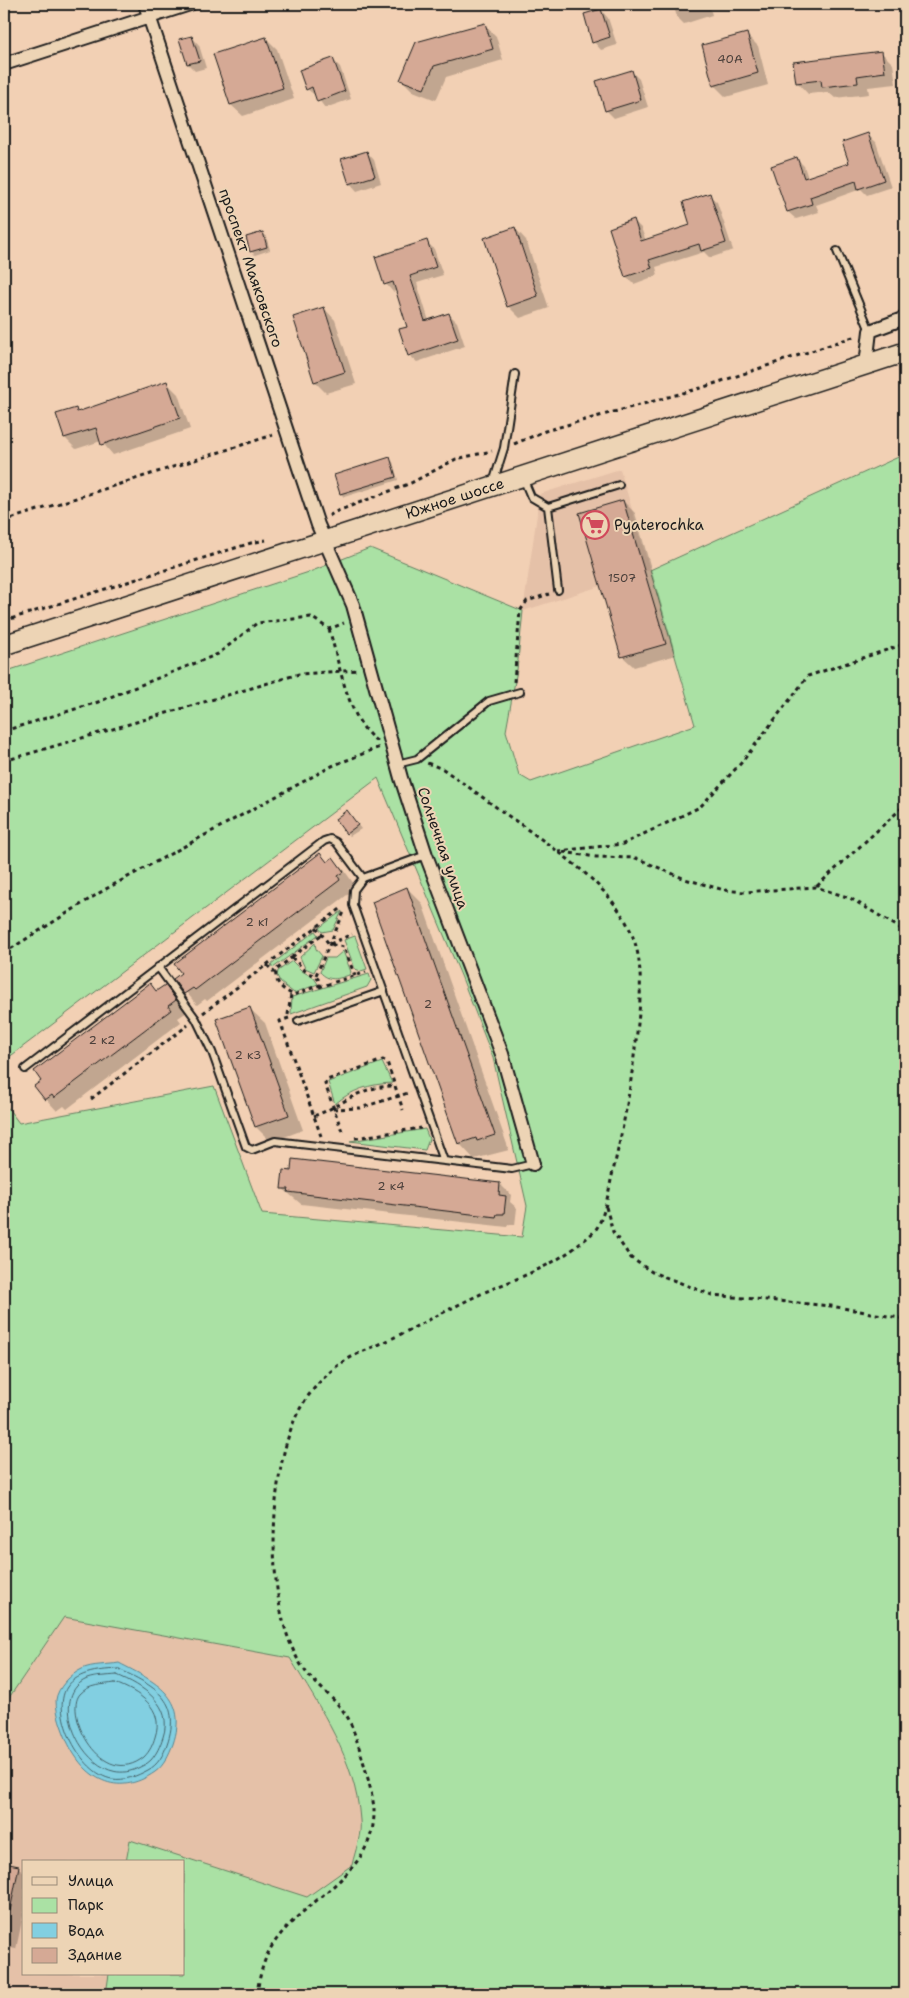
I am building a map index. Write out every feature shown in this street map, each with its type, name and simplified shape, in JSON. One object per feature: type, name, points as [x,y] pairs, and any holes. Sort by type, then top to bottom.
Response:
[{"type":"street","name":"проспект Маяковского","points":[[145,4],[322,533]]},
{"type":"street","points":[[4,64],[190,4]]},
{"type":"street","points":[[866,365],[870,331],[905,318]]},
{"type":"street","name":"Южное шоссе","points":[[4,645],[322,533],[492,487],[905,352]]},
{"type":"street","name":"Солнечная улица","points":[[322,533],[345,581],[397,764],[426,855],[502,1054],[533,1164]]},
{"type":"lane","points":[[837,251],[870,331]]},
{"type":"lane","points":[[492,487],[504,448],[515,374]]},
{"type":"lane","points":[[522,477],[531,498],[548,507],[619,485]]},
{"type":"lane","points":[[548,507],[558,590]]},
{"type":"lane","points":[[397,764],[417,759],[489,701],[520,692]]},
{"type":"lane","points":[[25,1069],[324,840],[330,839],[336,842],[363,878]]},
{"type":"lane","points":[[426,855],[363,878],[354,890],[353,905],[444,1161]]},
{"type":"lane","points":[[158,968],[196,1019],[212,1052],[246,1147],[252,1150],[275,1141],[512,1169],[533,1164]]},
{"type":"lane","points":[[298,1018],[384,991]]},
{"type":"path","points":[[322,533],[335,512],[411,483],[456,459],[504,448],[546,431],[701,388],[870,331]]},
{"type":"path","points":[[4,521],[288,431]]},
{"type":"path","points":[[4,621],[251,542],[270,539]]},
{"type":"path","points":[[507,696],[514,684],[520,611],[527,601],[558,590]]},
{"type":"path","points":[[4,732],[98,702],[218,654],[257,623],[311,617],[329,629],[359,721],[369,736],[384,746],[332,766],[129,876],[4,953]]},
{"type":"path","points":[[329,629],[357,618]]},
{"type":"path","points":[[558,851],[623,844],[700,807],[742,762],[808,676],[905,644]]},
{"type":"path","points":[[4,761],[298,674],[342,671]]},
{"type":"path","points":[[256,1994],[265,1958],[275,1941],[360,1860],[371,1836],[374,1809],[369,1784],[349,1720],[334,1700],[306,1672],[292,1649],[282,1624],[276,1586],[274,1538],[284,1450],[295,1418],[306,1396],[341,1363],[482,1294],[564,1257],[597,1229],[605,1206],[628,1108],[637,1030],[640,976],[638,954],[628,926],[603,891],[558,851],[443,769],[417,759]]},
{"type":"path","points":[[816,887],[905,806]]},
{"type":"path","points":[[558,851],[596,857],[636,858],[686,878],[724,890],[744,892],[816,887],[850,898],[905,931]]},
{"type":"path","points":[[91,1099],[348,903],[316,976]]},
{"type":"path","points":[[316,927],[330,944],[344,947],[355,976]]},
{"type":"path","points":[[330,944],[362,931]]},
{"type":"path","points":[[275,973],[283,962],[322,935]]},
{"type":"path","points":[[291,958],[296,960],[303,970],[320,980],[320,985],[317,988]]},
{"type":"path","points":[[267,965],[275,973],[279,985],[291,994],[300,994],[376,969]]},
{"type":"path","points":[[288,1018],[291,994]]},
{"type":"path","points":[[298,1018],[288,1018],[280,1021],[324,1147]]},
{"type":"path","points":[[342,1132],[325,1084],[326,1080],[383,1060],[387,1062],[404,1110]]},
{"type":"path","points":[[314,1116],[333,1109],[355,1093],[370,1088],[395,1086]]},
{"type":"path","points":[[333,1109],[360,1108],[399,1096]]},
{"type":"path","points":[[353,1139],[431,1126]]},
{"type":"path","points":[[605,1206],[613,1232],[631,1258],[652,1272],[712,1294],[831,1306],[905,1319]]},
{"type":"shaded area","points":[[620,469],[650,570],[523,611],[540,494]]},
{"type":"shaded area","points":[[64,1617],[290,1658],[329,1723],[353,1777],[361,1821],[352,1865],[307,1897],[130,1840],[126,1860],[22,1860],[22,1976],[109,1976],[106,1994],[4,1994],[4,1705]]},
{"type":"green space","points":[[905,454],[905,1994],[106,1994],[109,1976],[185,1976],[185,1860],[126,1860],[130,1840],[307,1897],[352,1865],[359,1837],[360,1820],[352,1776],[335,1735],[290,1658],[64,1617],[4,1705],[4,1103],[19,1123],[214,1086],[262,1214],[522,1237],[527,1206],[493,1058],[462,978],[378,778],[4,1061],[4,672],[312,571],[370,548],[523,611],[517,670],[506,731],[519,775],[531,782],[695,725],[650,570]]},
{"type":"green space","points":[[342,911],[333,930],[322,932],[319,928]]},
{"type":"green space","points":[[315,931],[318,935],[273,968],[271,965]]},
{"type":"green space","points":[[355,936],[367,969],[361,971],[355,969],[344,940]]},
{"type":"green space","points":[[315,943],[316,949],[322,956],[314,972],[305,968],[300,957]]},
{"type":"green space","points":[[343,951],[351,972],[349,975],[330,978],[323,975],[320,972],[326,958],[335,958]]},
{"type":"green space","points":[[292,961],[302,971],[314,978],[318,984],[294,993],[281,983],[277,976],[278,971]]},
{"type":"green space","points":[[369,974],[371,980],[367,987],[291,1014],[292,997]]},
{"type":"green space","points":[[382,1062],[392,1083],[361,1089],[335,1104],[328,1082]]},
{"type":"green space","points":[[425,1129],[429,1139],[425,1150],[350,1141]]},
{"type":"water","points":[[119,1663],[157,1685],[173,1703],[177,1714],[177,1728],[173,1744],[164,1763],[155,1772],[141,1780],[127,1784],[114,1784],[103,1780],[92,1774],[82,1765],[67,1741],[56,1705],[57,1695],[62,1686],[78,1671],[90,1666]]},
{"type":"building","points":[[601,9],[610,37],[592,43],[584,14]]},
{"type":"building","points":[[485,23],[493,49],[434,66],[424,89],[400,80],[416,42]]},
{"type":"building","points":[[747,33],[758,73],[713,86],[702,45]]},
{"type":"building","points":[[192,36],[200,61],[187,64],[179,39]]},
{"type":"building","points":[[266,37],[283,88],[230,105],[213,54]]},
{"type":"building","points":[[882,51],[885,72],[857,76],[858,83],[822,87],[821,80],[796,83],[793,62]]},
{"type":"building","points":[[333,58],[345,91],[317,102],[312,87],[306,90],[299,70]]},
{"type":"building","points":[[632,70],[641,100],[605,111],[596,81]]},
{"type":"building","points":[[868,133],[884,180],[858,189],[856,181],[810,197],[812,204],[787,212],[771,166],[797,157],[804,178],[849,163],[842,142]]},
{"type":"building","points":[[367,151],[375,176],[349,184],[341,159]]},
{"type":"building","points":[[710,193],[726,243],[701,251],[699,244],[649,260],[652,268],[625,277],[609,228],[634,219],[641,241],[690,225],[683,202]]},
{"type":"building","points":[[515,227],[538,296],[507,307],[484,238]]},
{"type":"building","points":[[263,232],[267,247],[250,252],[246,237]]},
{"type":"building","points":[[427,240],[436,267],[410,276],[425,321],[449,313],[458,339],[408,356],[399,329],[407,327],[393,282],[384,285],[375,257]]},
{"type":"building","points":[[324,307],[345,372],[314,382],[293,317]]},
{"type":"building","points":[[167,381],[180,418],[101,445],[96,428],[64,438],[56,414],[76,408],[77,412]]},
{"type":"building","points":[[390,457],[396,477],[340,494],[334,475]]},
{"type":"building","points":[[623,500],[666,644],[621,657],[579,513]]},
{"type":"building","points":[[347,810],[358,825],[346,834],[335,819]]},
{"type":"building","points":[[320,853],[327,862],[333,857],[344,872],[338,876],[340,880],[195,990],[193,988],[184,994],[173,979],[181,973],[174,964]]},
{"type":"building","points":[[407,887],[495,1135],[477,1141],[476,1138],[458,1144],[372,902]]},
{"type":"building","points":[[150,983],[156,991],[165,985],[176,1000],[168,1006],[171,1010],[54,1098],[52,1095],[45,1100],[34,1086],[41,1081],[34,1071]]},
{"type":"building","points":[[250,1007],[289,1115],[255,1127],[216,1019]]},
{"type":"building","points":[[292,1159],[500,1183],[499,1195],[506,1196],[504,1214],[497,1214],[496,1217],[288,1192],[289,1189],[281,1189],[283,1170],[291,1171]]},
{"type":"building","points":[[4,1863],[19,1866],[10,1911],[4,1911]]},
{"type":"place","name":"Pyaterochka","points":[[595,525]]}]
